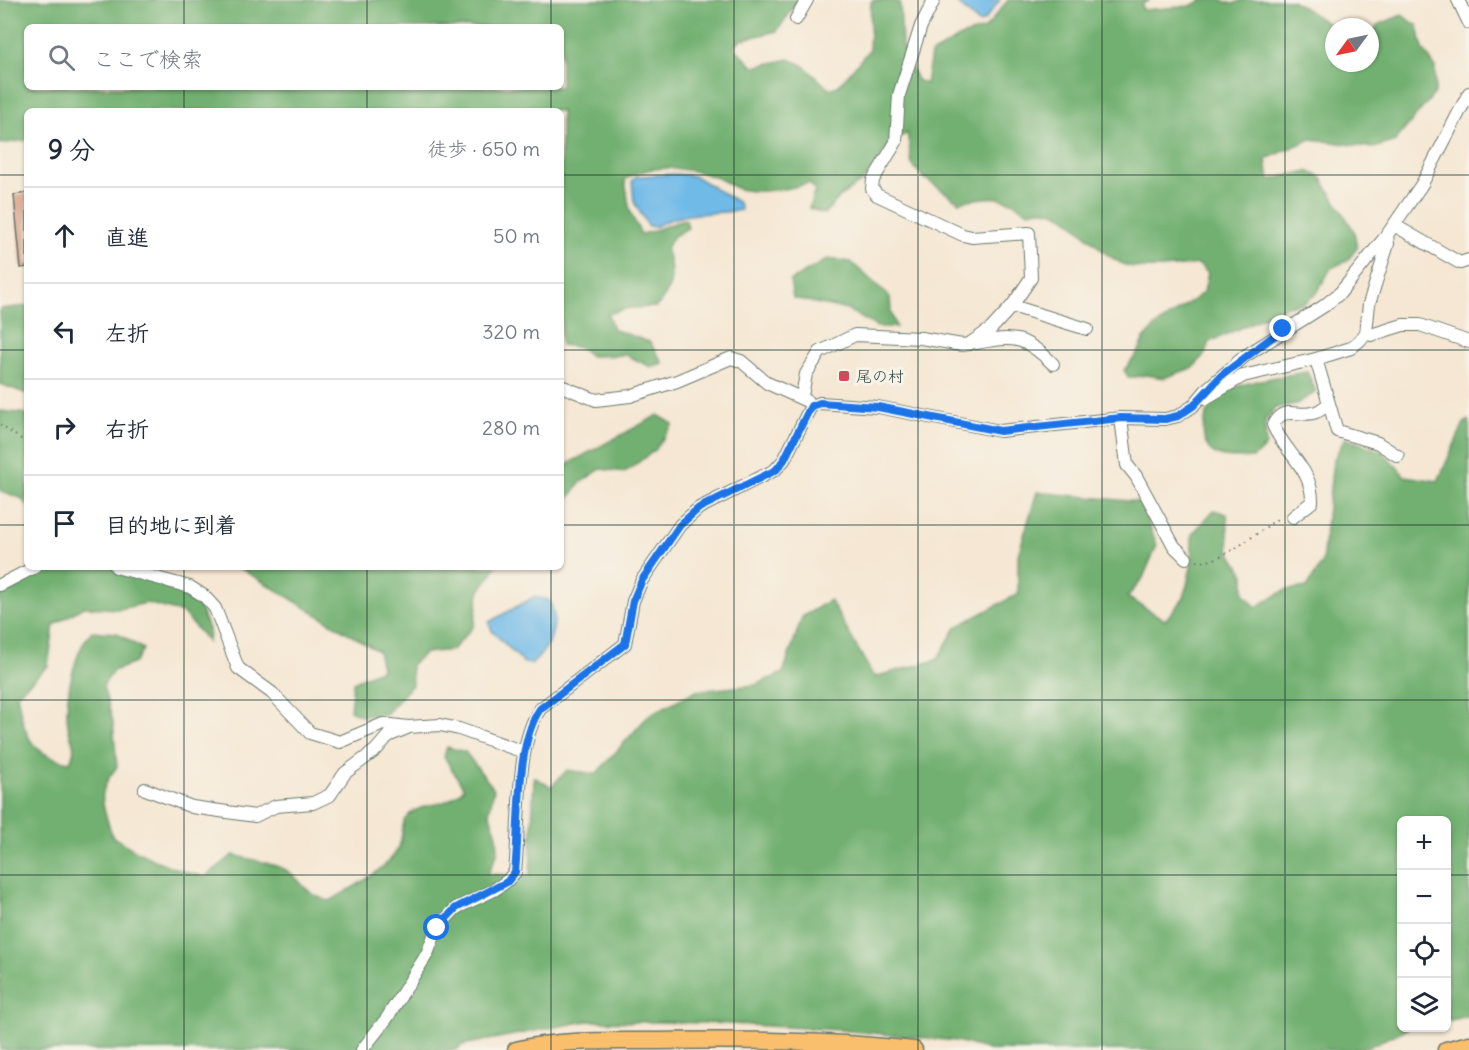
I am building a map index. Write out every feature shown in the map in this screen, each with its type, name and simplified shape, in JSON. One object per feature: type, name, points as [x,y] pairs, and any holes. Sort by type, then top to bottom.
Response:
[{"type":"main road","points":[[516,1050],[548,1045],[625,1041],[739,1040],[914,1050]]},
{"type":"main road","points":[[1446,1050],[1469,1044]]},
{"type":"street","points":[[796,19],[807,0]]},
{"type":"street","points":[[934,0],[921,26],[899,94],[896,142],[873,180],[872,189],[877,195],[963,235],[972,237],[1029,234],[1031,278],[1012,306],[991,329],[969,344]]},
{"type":"street","points":[[1458,0],[1469,23]]},
{"type":"street","points":[[362,1050],[387,1018],[427,954],[437,928],[442,922],[463,903],[507,882],[515,872],[524,752],[533,719],[540,709],[625,644],[633,601],[642,580],[680,525],[699,508],[776,470],[784,460],[811,406],[820,403],[878,407],[1000,431],[1121,418],[1165,419],[1178,416],[1245,356],[1324,306],[1340,293],[1390,230],[1422,184],[1469,93]]},
{"type":"street","points":[[1390,230],[1460,263],[1469,260]]},
{"type":"street","points":[[1200,398],[1206,398],[1228,384],[1257,371],[1316,359],[1351,348],[1366,333],[1369,304],[1388,244],[1390,230]]},
{"type":"street","points":[[1012,306],[1087,329]]},
{"type":"street","points":[[1366,333],[1380,334],[1403,325],[1420,325],[1469,342]]},
{"type":"street","points":[[802,396],[806,374],[820,352],[855,335],[921,338],[962,345],[995,338],[1021,340],[1037,348],[1053,364]]},
{"type":"street","points":[[564,387],[596,400],[630,396],[677,381],[731,358],[741,361],[767,383],[802,396],[811,406]]},
{"type":"street","points":[[1316,359],[1337,430],[1378,444],[1398,456]]},
{"type":"street","points":[[1293,517],[1311,502],[1312,492],[1302,466],[1273,425],[1276,418],[1287,411],[1316,412],[1328,405]]},
{"type":"street","points":[[1121,418],[1126,465],[1136,476],[1174,546],[1186,558]]},
{"type":"street","points":[[0,585],[29,570]]},
{"type":"street","points":[[127,570],[190,587],[204,596],[215,608],[238,668],[272,693],[310,733],[340,742],[384,724],[408,728],[440,725],[459,729],[524,752]]},
{"type":"street","points":[[145,789],[192,807],[255,816],[276,806],[313,803],[330,795],[352,766],[376,750],[388,736],[408,728]]},
{"type":"path","points":[[0,425],[24,441]]},
{"type":"path","points":[[1186,558],[1203,563],[1218,558],[1280,517],[1293,517]]},
{"type":"green space","points":[[0,0],[799,0],[777,31],[740,40],[734,47],[754,67],[789,59],[803,65],[829,89],[838,86],[869,50],[871,2],[874,0],[900,2],[902,46],[917,80],[926,84],[931,54],[964,35],[985,29],[1008,0],[1150,0],[1142,4],[1143,10],[1190,6],[1203,0],[1220,0],[1233,4],[1242,0],[1292,0],[1325,22],[1325,72],[1379,72],[1379,24],[1402,15],[1418,26],[1423,49],[1435,67],[1435,93],[1395,141],[1374,148],[1311,139],[1266,159],[1269,180],[1307,171],[1321,177],[1354,231],[1357,248],[1347,261],[1331,268],[1317,293],[1304,303],[1287,306],[1210,342],[1205,354],[1194,367],[1164,378],[1146,375],[1129,378],[1124,370],[1138,353],[1144,339],[1155,327],[1204,292],[1208,273],[1198,264],[1155,268],[1129,266],[1116,260],[1069,220],[1057,213],[1044,210],[1029,212],[1003,199],[995,198],[959,202],[923,177],[912,165],[907,133],[893,141],[862,182],[843,194],[824,214],[809,208],[815,190],[809,183],[775,190],[756,191],[737,188],[704,174],[669,168],[645,171],[625,180],[630,212],[641,234],[686,220],[688,228],[674,236],[666,248],[671,280],[666,294],[656,307],[628,308],[608,314],[613,329],[650,342],[663,363],[651,367],[626,355],[591,356],[577,347],[564,345],[564,108],[24,108],[24,140],[0,144]]},
{"type":"green space","points":[[828,259],[851,262],[890,297],[891,313],[896,327],[877,327],[848,310],[793,298],[790,281]]},
{"type":"green space","points":[[24,306],[24,393],[0,384],[0,309]]},
{"type":"green space","points":[[1307,372],[1316,392],[1296,404],[1275,408],[1265,421],[1266,446],[1253,458],[1220,456],[1206,444],[1204,427],[1206,417],[1209,408],[1221,394],[1250,382]]},
{"type":"green space","points":[[0,411],[24,414],[24,502],[21,498],[0,491]]},
{"type":"green space","points":[[658,415],[673,424],[655,450],[625,472],[601,469],[580,483],[564,505],[564,469],[569,463]]},
{"type":"green space","points":[[1469,420],[1469,1016],[1451,1020],[1451,816],[1397,816],[1397,1032],[1400,1032],[1370,1046],[1352,1050],[989,1050],[957,1041],[839,1030],[711,1023],[587,1021],[462,1045],[456,1050],[0,1050],[0,594],[46,570],[146,570],[200,608],[209,632],[208,642],[183,613],[147,603],[119,609],[83,607],[54,625],[48,666],[17,694],[22,719],[36,747],[56,759],[70,762],[74,747],[67,715],[69,689],[75,663],[86,640],[92,631],[117,633],[143,649],[135,663],[113,671],[103,686],[113,722],[117,767],[105,785],[102,800],[112,836],[157,861],[205,877],[233,855],[272,864],[290,873],[313,894],[330,901],[368,878],[387,863],[399,847],[403,825],[411,813],[450,799],[464,788],[444,757],[447,747],[465,752],[494,789],[489,812],[497,835],[498,852],[488,874],[530,876],[534,777],[551,787],[567,770],[596,774],[649,715],[695,691],[755,685],[783,673],[802,617],[830,600],[874,677],[937,660],[956,627],[1018,594],[1018,555],[1037,492],[1140,502],[1157,545],[1142,580],[1127,597],[1165,620],[1184,598],[1192,563],[1192,534],[1214,510],[1227,514],[1229,550],[1244,574],[1244,594],[1256,607],[1286,590],[1307,587],[1322,563],[1333,461],[1345,438],[1383,452],[1405,476],[1438,481],[1464,423]]},
{"type":"green space","points":[[243,570],[494,570],[479,592],[474,626],[452,650],[425,653],[411,665],[412,685],[386,714],[362,716],[350,710],[353,682],[382,669],[378,651]]},
{"type":"water","points":[[954,0],[1000,0],[985,20],[979,23]]},
{"type":"water","points":[[676,174],[695,176],[739,203],[741,210],[686,215],[655,227],[648,226],[634,202],[632,181],[637,176]]},
{"type":"water","points":[[534,597],[549,600],[554,626],[544,650],[532,664],[524,663],[492,631],[489,622]]},
{"type":"building","points":[[24,193],[24,268],[21,268],[14,195]]},
{"type":"place","name":"尾の村","points":[[844,376]]},
{"type":"route","points":[[437,928],[456,908],[494,890],[507,882],[515,872],[524,752],[527,735],[540,709],[625,644],[633,601],[642,580],[680,525],[699,508],[776,470],[784,460],[811,406],[820,403],[878,407],[1000,431],[1121,418],[1165,419],[1178,416],[1193,406],[1221,376],[1283,329]]}]
